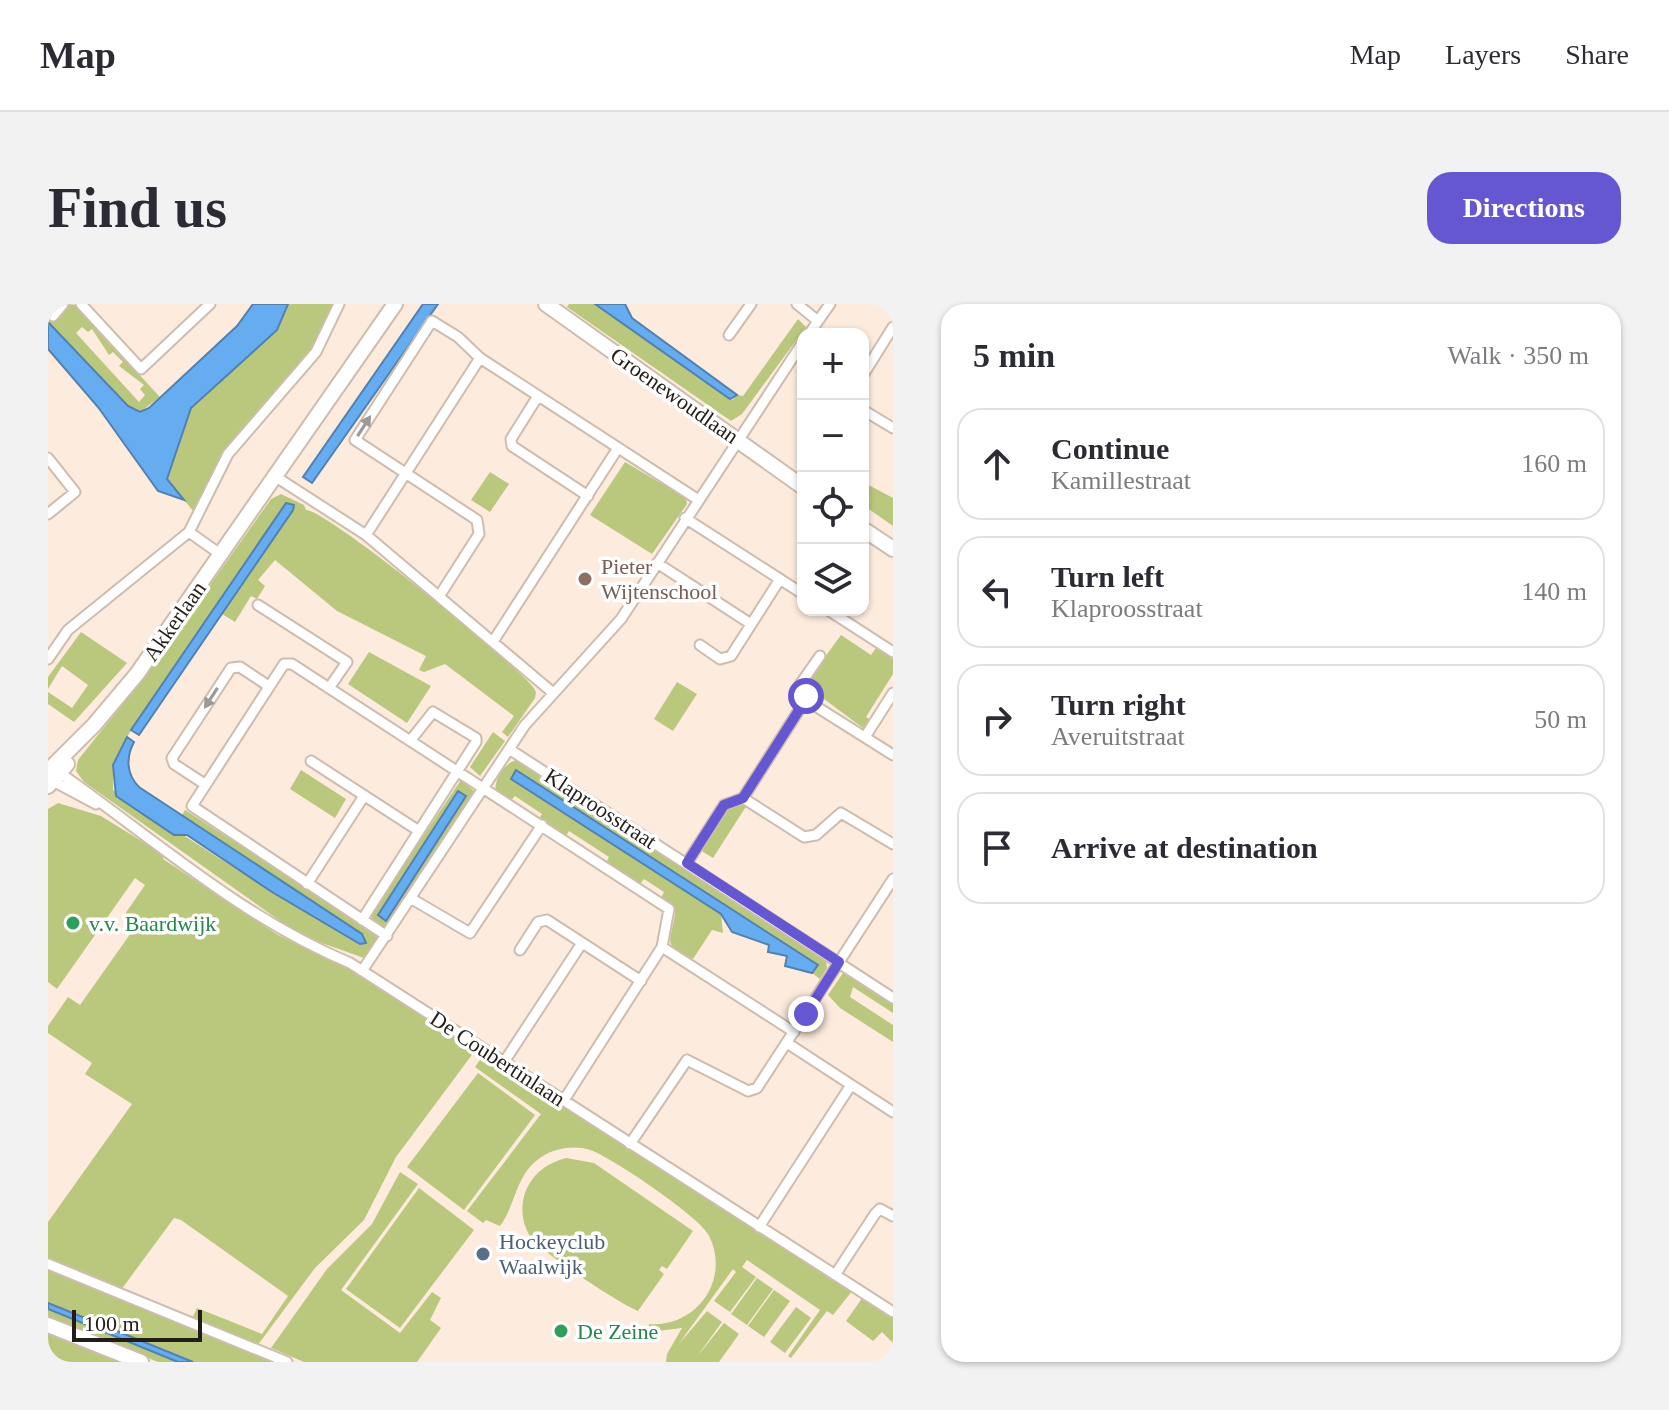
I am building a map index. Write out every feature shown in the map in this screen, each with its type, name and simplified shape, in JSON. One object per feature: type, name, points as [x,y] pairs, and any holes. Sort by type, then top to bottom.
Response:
[{"type":"street","points":[[53,316],[63,304]]},
{"type":"street","points":[[86,306],[141,369],[210,304]]},
{"type":"street","points":[[48,659],[68,630],[189,532],[228,454],[316,352],[339,304]]},
{"type":"street","name":"Akkerlaan","points":[[51,774],[89,738],[94,725],[137,674],[395,304]]},
{"type":"street","name":"Groenewoudlaan","points":[[546,304],[797,483]]},
{"type":"street","points":[[729,335],[751,304]]},
{"type":"street","points":[[797,304],[818,321]]},
{"type":"street","points":[[813,328],[830,304]]},
{"type":"street","points":[[440,595],[481,526],[477,520],[355,440],[432,321],[458,337],[480,358],[697,499]]},
{"type":"street","points":[[869,365],[893,327]]},
{"type":"street","points":[[362,971],[509,749],[552,692],[605,640],[797,351]]},
{"type":"street","points":[[366,535],[480,358]]},
{"type":"street","points":[[538,396],[511,439],[512,446],[588,496]]},
{"type":"street","points":[[869,414],[893,428]]},
{"type":"street","points":[[494,640],[618,448]]},
{"type":"street","points":[[48,458],[75,492],[48,514]]},
{"type":"street","points":[[273,475],[366,535],[552,692]]},
{"type":"street","points":[[685,518],[797,590]]},
{"type":"street","points":[[189,532],[220,554]]},
{"type":"street","points":[[869,533],[893,549]]},
{"type":"street","points":[[657,563],[751,624]]},
{"type":"street","points":[[700,645],[726,659],[780,579]]},
{"type":"street","points":[[258,605],[347,662],[329,688]]},
{"type":"street","points":[[837,616],[893,652]]},
{"type":"street","points":[[820,656],[799,686],[809,702],[893,755]]},
{"type":"street","points":[[387,936],[198,814],[192,806],[203,783],[278,668],[292,664],[669,909],[662,947],[564,1100]]},
{"type":"street","points":[[203,783],[171,761],[189,732],[231,668],[240,667],[267,685]]},
{"type":"street","points":[[865,737],[893,693]]},
{"type":"street","points":[[687,863],[724,805],[743,798],[801,707],[809,702]]},
{"type":"street","points":[[362,920],[458,772],[476,738],[438,712],[427,716],[410,741]]},
{"type":"street","name":"Klaproosstraat","points":[[509,749],[893,998]]},
{"type":"street","points":[[311,761],[419,831]]},
{"type":"street","name":"De Coubertinlaan","points":[[51,774],[284,932],[362,971],[893,1312]]},
{"type":"street","points":[[307,884],[364,796]]},
{"type":"street","points":[[743,798],[804,837],[816,835],[841,813],[893,844]]},
{"type":"street","points":[[412,899],[470,933],[542,825]]},
{"type":"street","points":[[630,1144],[684,1062],[695,1062],[753,1092],[893,879]]},
{"type":"street","points":[[520,950],[541,920],[641,981]]},
{"type":"street","points":[[504,1062],[582,943]]},
{"type":"street","points":[[662,947],[794,1032]]},
{"type":"street","points":[[787,1043],[893,1112]]},
{"type":"street","points":[[759,1227],[851,1085]]},
{"type":"street","points":[[835,1275],[875,1214],[880,1209],[893,1216]]},
{"type":"street","points":[[48,1264],[287,1362]]},
{"type":"street","points":[[48,1325],[141,1362]]},
{"type":"green space","points":[[69,304],[75,305],[160,397],[140,412],[128,406],[48,322],[48,316],[54,321]],"holes":[[[82,327],[88,332],[92,329],[109,355],[113,352],[123,362],[119,366],[144,385],[140,389],[145,395],[139,402],[76,333]]]},
{"type":"green space","points":[[288,304],[335,304],[313,350],[234,438],[194,512],[167,479],[191,408],[277,330]]},
{"type":"green space","points":[[569,304],[595,304],[732,400],[737,395],[743,396],[798,319],[806,327],[797,328],[797,339],[742,414],[731,421],[567,307]]},
{"type":"green space","points":[[625,462],[686,498],[687,504],[652,554],[590,515]]},
{"type":"green space","points":[[490,472],[509,484],[490,512],[471,500]]},
{"type":"green space","points":[[869,485],[893,498],[893,526],[869,509]]},
{"type":"green space","points":[[281,494],[348,534],[421,589],[519,672],[536,692],[535,698],[508,737],[502,732],[514,716],[445,664],[424,672],[419,670],[426,656],[337,611],[275,560],[258,580],[265,586],[257,599],[251,596],[235,622],[222,614],[293,510],[286,503],[124,741],[113,765],[113,790],[272,892],[365,938],[182,815],[185,810],[375,932],[378,939],[364,958],[305,937],[283,923],[84,782],[76,771],[78,760],[149,671],[271,499]]},
{"type":"green space","points":[[81,632],[127,663],[74,722],[48,704],[48,692],[72,708],[88,685],[62,666],[48,689],[48,677]]},
{"type":"green space","points":[[841,635],[871,655],[876,648],[893,659],[893,674],[866,717],[871,720],[863,728],[816,693],[813,698],[801,690]]},
{"type":"green space","points":[[369,652],[431,686],[407,723],[348,684]]},
{"type":"green space","points":[[677,682],[697,694],[673,731],[654,719]]},
{"type":"green space","points":[[493,732],[505,741],[480,776],[470,767]]},
{"type":"green space","points":[[517,760],[826,960],[827,968],[820,979],[812,973],[817,964],[517,771],[512,779],[721,914],[723,933],[712,930],[693,959],[676,950],[670,942],[675,914],[661,898],[664,892],[644,879],[640,884],[606,863],[609,857],[569,831],[566,836],[539,819],[542,814],[515,796],[510,801],[496,792],[496,782],[501,772]]},
{"type":"green space","points":[[301,770],[346,799],[335,818],[290,789]]},
{"type":"green space","points":[[461,780],[475,792],[387,926],[381,927],[372,920],[372,912]]},
{"type":"green space","points":[[58,803],[101,816],[164,855],[163,859],[278,935],[352,969],[477,1048],[396,1157],[364,1220],[315,1268],[257,1346],[192,1319],[197,1308],[262,1334],[288,1296],[181,1220],[174,1218],[121,1290],[48,1261],[48,1222],[132,1104],[85,1074],[92,1063],[48,1033],[48,1026],[68,997],[80,1005],[138,923],[125,914],[145,885],[135,878],[57,989],[48,982],[48,809]]},
{"type":"green space","points":[[737,803],[747,805],[713,858],[700,850],[726,808]]},
{"type":"green space","points":[[843,973],[893,1003],[893,1013],[853,987],[850,997],[893,1025],[893,1042],[840,1008],[828,995]]},
{"type":"green space","points":[[484,1054],[853,1290],[833,1315],[827,1311],[791,1358],[788,1356],[820,1310],[747,1260],[742,1267],[756,1277],[730,1312],[714,1301],[736,1272],[733,1269],[678,1345],[707,1311],[722,1322],[696,1358],[724,1323],[739,1334],[719,1362],[666,1362],[667,1354],[682,1328],[649,1332],[649,1324],[682,1318],[706,1297],[716,1267],[708,1234],[672,1201],[633,1174],[590,1150],[578,1148],[554,1151],[534,1163],[522,1180],[500,1226],[486,1220],[483,1223],[467,1211],[541,1114],[475,1067]]},
{"type":"green space","points":[[478,1073],[535,1115],[464,1210],[407,1167]]},
{"type":"green space","points":[[566,1158],[594,1163],[693,1231],[667,1269],[662,1266],[659,1270],[664,1274],[638,1311],[563,1264],[536,1243],[527,1231],[522,1206],[527,1188],[543,1168]]},
{"type":"green space","points":[[400,1172],[418,1184],[341,1290],[400,1333],[432,1292],[441,1298],[430,1320],[441,1328],[417,1362],[304,1362],[271,1348],[327,1269],[372,1224]]},
{"type":"green space","points":[[419,1188],[474,1230],[400,1328],[346,1289]]},
{"type":"green space","points":[[48,1269],[273,1362],[193,1362],[48,1303]]},
{"type":"green space","points":[[757,1278],[773,1289],[747,1325],[731,1314]]},
{"type":"green space","points":[[774,1290],[790,1301],[764,1337],[748,1326]]},
{"type":"green space","points":[[863,1297],[893,1316],[893,1343],[882,1332],[873,1341],[846,1321]]},
{"type":"green space","points":[[796,1307],[811,1318],[785,1353],[770,1342]]},
{"type":"green space","points":[[48,1309],[178,1362],[158,1362],[48,1319]]},
{"type":"green space","points":[[48,1332],[124,1362],[48,1362]]},
{"type":"water","points":[[253,304],[288,304],[277,330],[191,408],[167,479],[184,500],[158,491],[98,407],[48,349],[48,322],[128,406],[140,412],[149,408],[237,326]]},
{"type":"water","points":[[423,304],[438,304],[312,483],[303,477]]},
{"type":"water","points":[[595,304],[625,304],[632,318],[737,395],[730,399]]},
{"type":"water","points":[[286,503],[294,505],[293,510],[139,735],[131,730]]},
{"type":"water","points":[[127,737],[134,742],[129,765],[139,787],[362,934],[366,943],[360,944],[272,892],[187,835],[174,835],[116,796],[113,765]]},
{"type":"water","points":[[516,770],[818,965],[812,973],[785,966],[787,956],[768,952],[769,945],[732,932],[721,914],[511,779]]},
{"type":"water","points":[[458,791],[466,796],[386,921],[378,915]]},
{"type":"water","points":[[48,1303],[193,1362],[178,1362],[48,1309]]},
{"type":"place","name":"Pieter Wijtenschool","points":[[585,579]]},
{"type":"place","name":"v.v. Baardwijk","points":[[73,923]]},
{"type":"place","name":"Hockeyclub Waalwijk","points":[[483,1254]]},
{"type":"place","name":"De Zeine","points":[[561,1331]]},
{"type":"route","points":[[806,696],[809,702],[801,707],[743,798],[724,805],[687,863],[839,962],[806,1014]]}]
